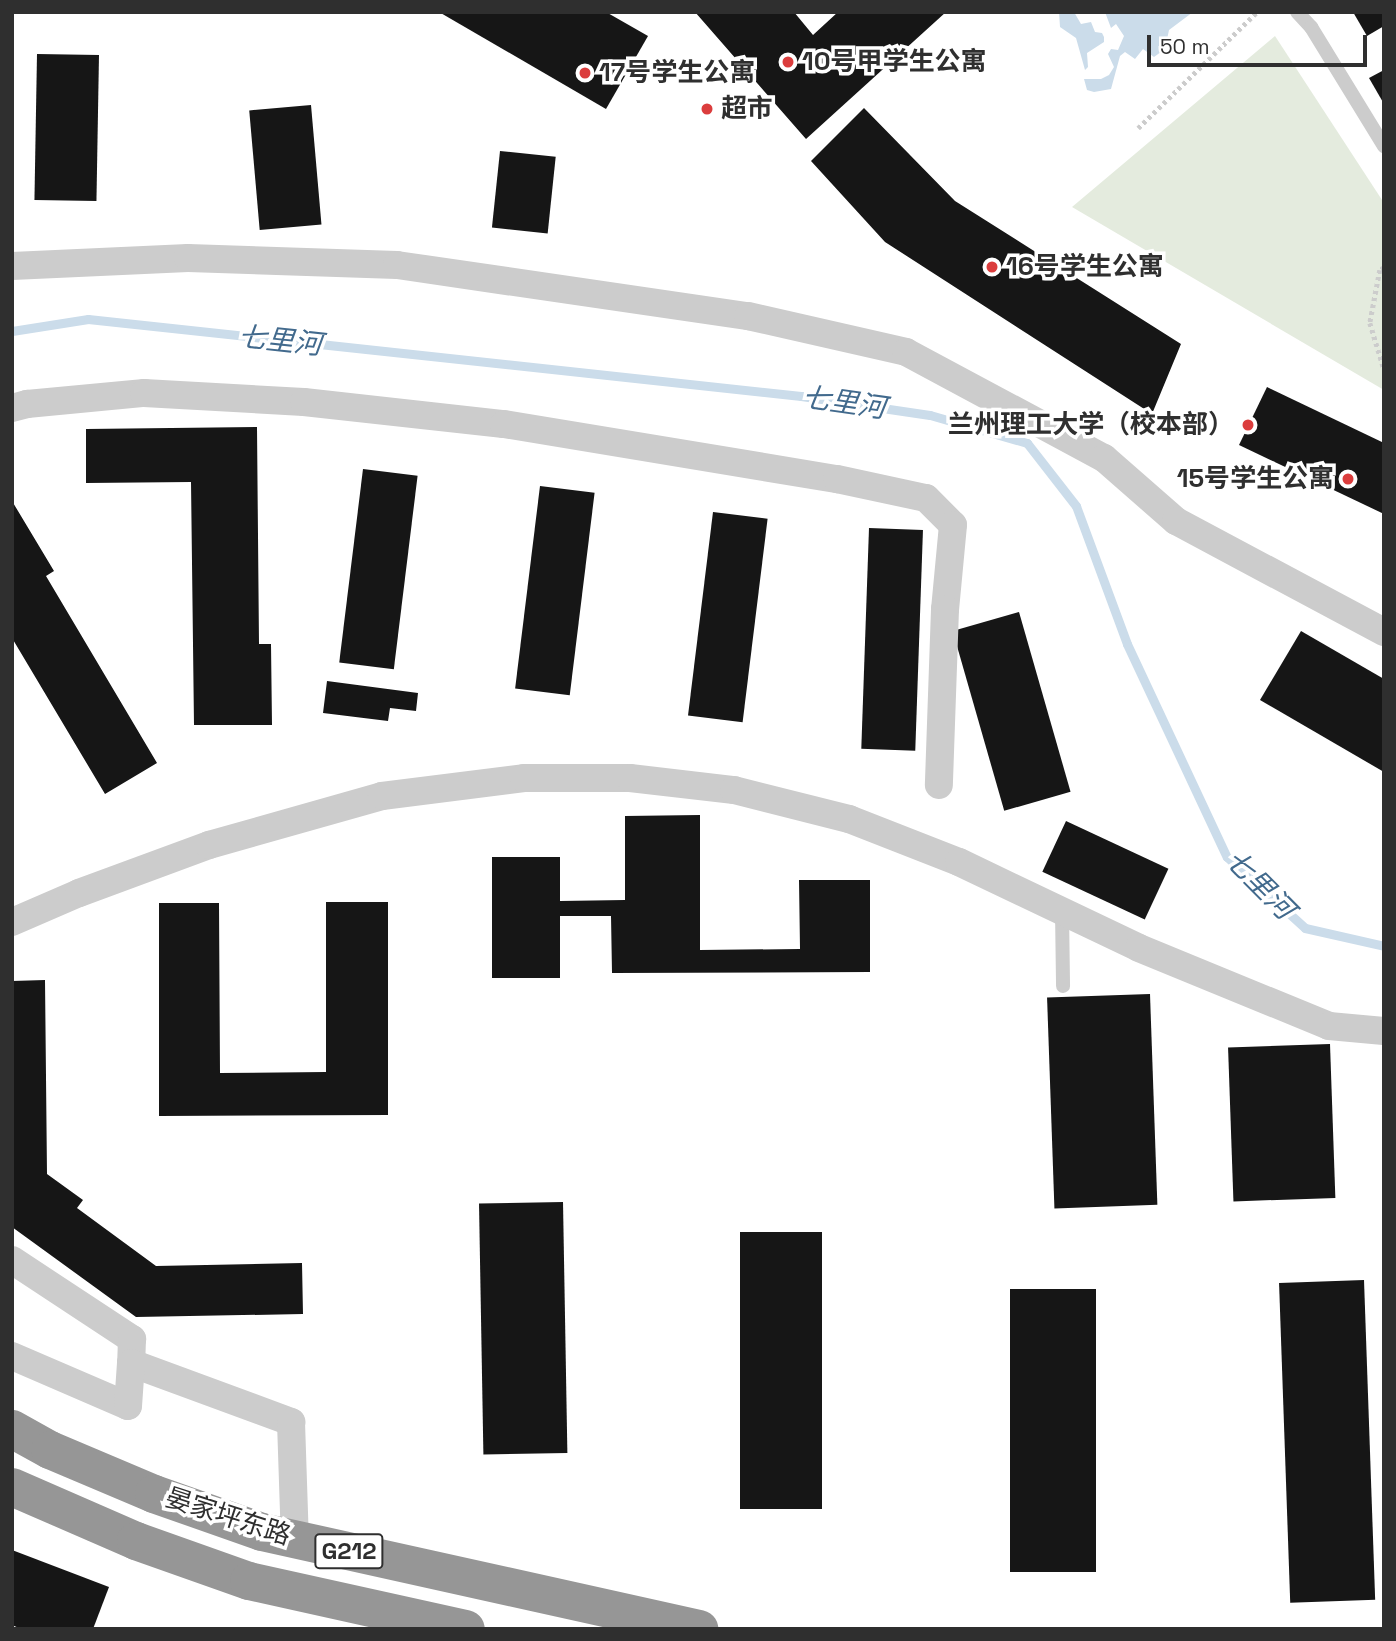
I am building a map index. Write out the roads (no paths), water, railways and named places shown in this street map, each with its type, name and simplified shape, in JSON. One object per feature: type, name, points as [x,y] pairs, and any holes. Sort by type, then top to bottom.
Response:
[{"type":"highway","name":"晏家坪东路","points":[[12,1429],[50,1450],[154,1494],[262,1532],[699,1629]]},
{"type":"highway","name":"晏家坪东路","points":[[12,1487],[136,1541],[248,1581],[466,1629]]},
{"type":"street","points":[[12,266],[188,258],[397,265],[748,316],[906,352],[1104,458],[1175,521],[1384,632]]},
{"type":"street","points":[[12,408],[27,404],[144,393],[304,402],[504,424],[837,479],[926,498],[953,524],[945,609],[939,785]]},
{"type":"street","points":[[12,922],[143,868],[294,818],[382,796],[524,778],[576,776],[682,783],[792,803],[904,839],[1139,948],[1329,1026],[1384,1031]]},
{"type":"street","points":[[12,1260],[132,1339],[128,1406],[12,1356]]},
{"type":"street","points":[[131,1363],[292,1422],[295,1539]]},
{"type":"lane","points":[[1297,12],[1311,27],[1384,146]]},
{"type":"lane","points":[[1062,911],[1063,986]]},
{"type":"water","points":[[1059,12],[1074,12],[1081,24],[1091,22],[1095,32],[1102,33],[1104,37],[1104,42],[1087,53],[1088,67],[1085,70],[1076,38],[1060,27]]},
{"type":"water","points":[[1105,12],[1193,12],[1169,30],[1165,49],[1154,57],[1143,49],[1135,59],[1125,52],[1120,56],[1111,89],[1094,92],[1087,90],[1084,79],[1101,79],[1109,75],[1114,67],[1108,54],[1111,49],[1118,50],[1124,36],[1116,24],[1111,28]]},
{"type":"waterway","name":"七里河","points":[[12,331],[88,319],[801,396],[930,415],[1027,443],[1076,506],[1127,644],[1227,857],[1305,928],[1384,946]]},
{"type":"place","name":"10号甲学生公寓","points":[[788,62]]},
{"type":"place","name":"17号学生公寓","points":[[585,73]]},
{"type":"place","name":"超市","points":[[707,109]]},
{"type":"place","name":"16号学生公寓","points":[[992,267]]},
{"type":"place","name":"兰州理工大学（校本部）","points":[[1248,425]]},
{"type":"place","name":"15号学生公寓","points":[[1348,479]]}]
